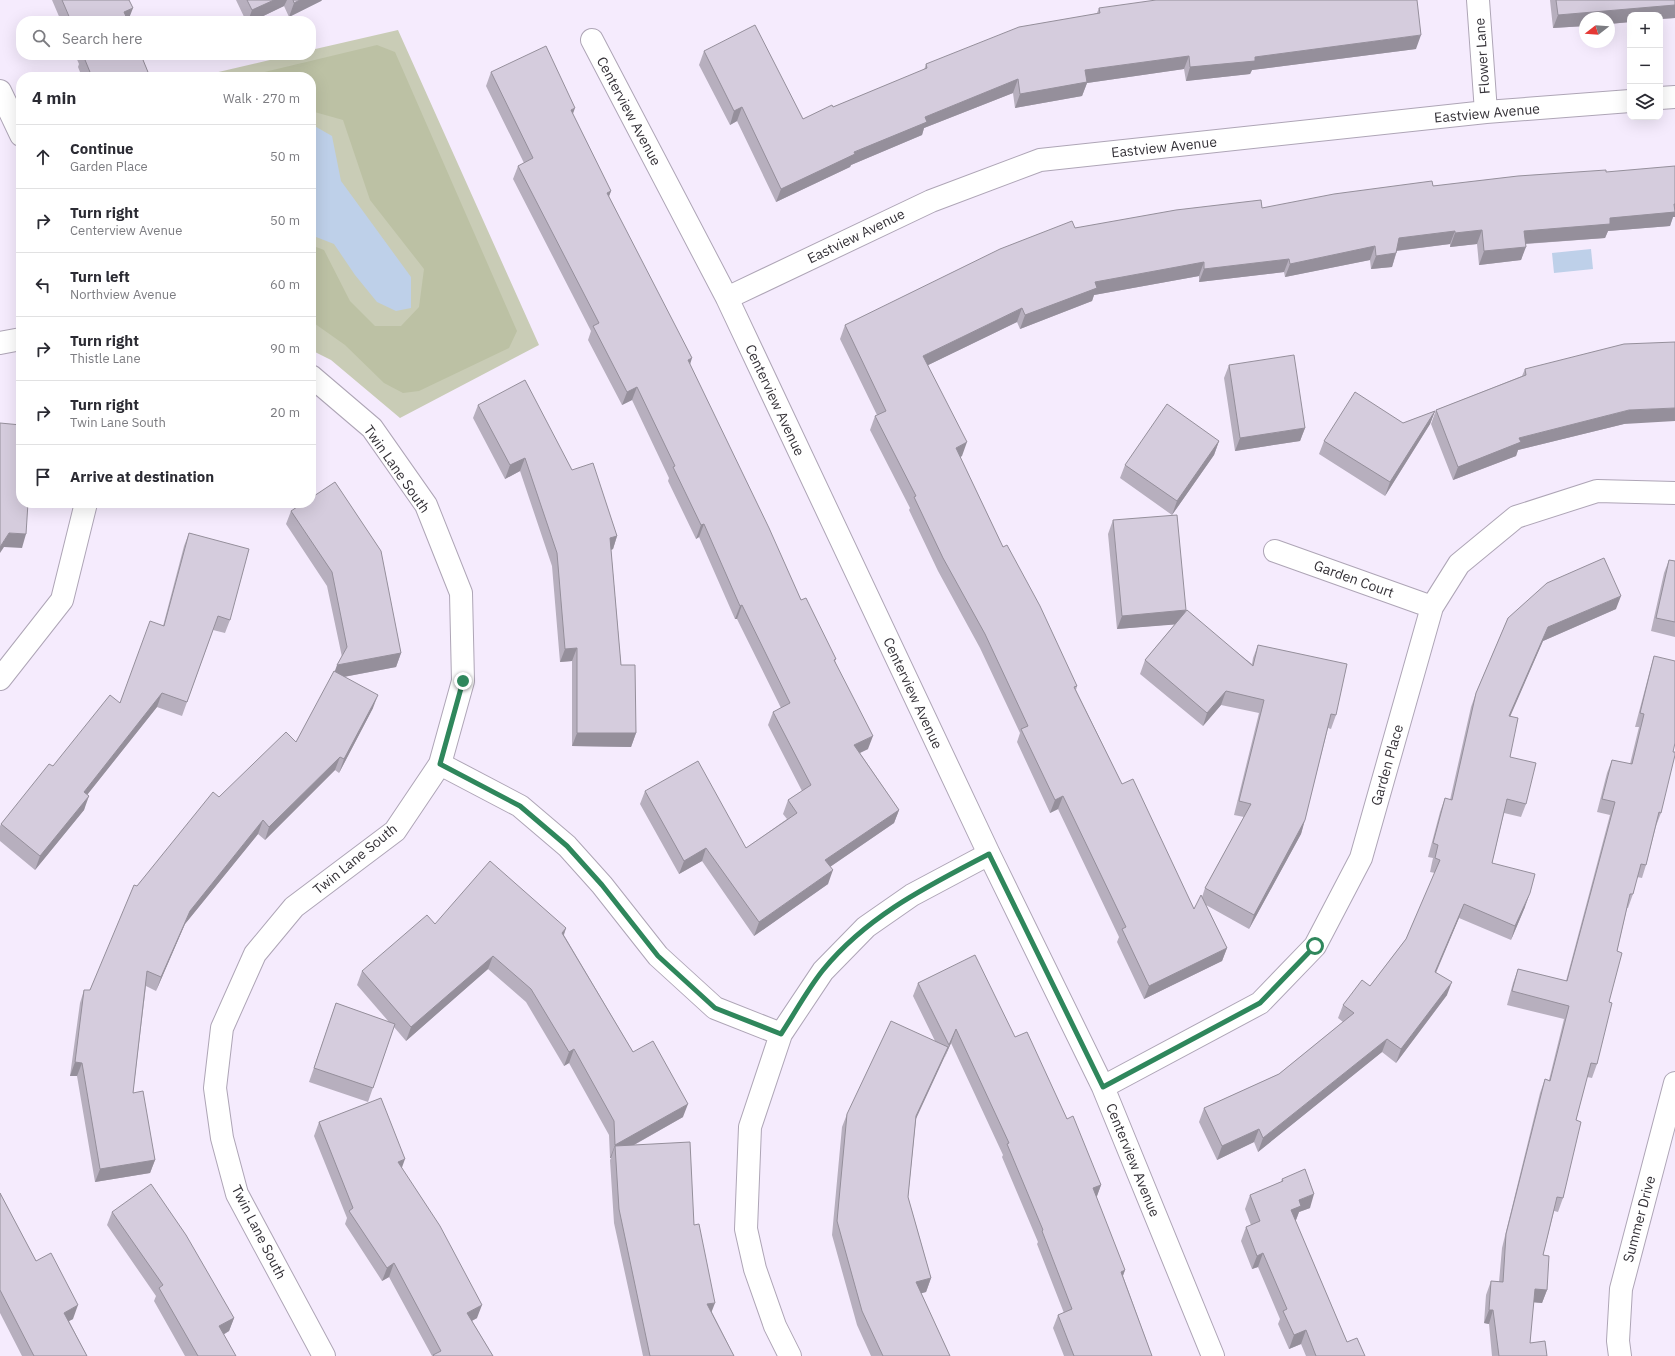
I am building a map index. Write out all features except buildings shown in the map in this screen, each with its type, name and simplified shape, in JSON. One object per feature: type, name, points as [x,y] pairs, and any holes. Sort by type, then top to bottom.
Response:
[{"type":"street","name":"Flower Lane","points":[[1478,0],[1486,112]]},
{"type":"street","name":"Centerview Avenue","points":[[592,40],[727,298],[989,854],[1103,1087],[1213,1356]]},
{"type":"street","points":[[0,91],[16,125]]},
{"type":"street","points":[[1663,98],[1675,97]]},
{"type":"street","name":"Eastview Avenue","points":[[727,298],[931,200],[1040,160],[1486,112],[1627,100]]},
{"type":"street","points":[[0,343],[16,340]]},
{"type":"street","name":"Twin Lane South","points":[[316,380],[372,428],[426,505],[461,593],[463,681],[440,764],[395,831],[294,907],[255,954],[222,1028],[215,1088],[222,1138],[236,1194],[324,1356]]},
{"type":"street","name":"Garden Place","points":[[1103,1087],[1260,1003],[1315,946],[1360,858],[1432,607],[1459,564],[1516,517],[1597,491],[1675,493]]},
{"type":"street","points":[[0,679],[62,600],[85,508]]},
{"type":"street","name":"Garden Court","points":[[1275,551],[1432,607]]},
{"type":"street","points":[[440,764],[520,806],[567,846],[602,885],[658,956],[715,1008],[781,1034]]},
{"type":"street","points":[[790,1356],[775,1326],[755,1270],[746,1230],[750,1127],[781,1034],[823,971],[866,927],[912,895],[989,854]]},
{"type":"street","name":"Summer Drive","points":[[1620,1356],[1618,1341],[1621,1289],[1675,1083]]},
{"type":"green space","points":[[398,30],[539,345],[400,418],[331,360],[316,352],[316,72],[218,72],[270,60],[316,60],[316,49]]},
{"type":"green space","points":[[377,45],[395,52],[517,331],[509,348],[419,391],[403,393],[384,383],[345,345],[316,325],[316,247],[324,250],[350,301],[375,326],[401,326],[419,307],[424,269],[370,200],[343,120],[316,112],[316,72],[265,72]]},
{"type":"water","points":[[316,127],[332,136],[341,181],[411,277],[411,308],[396,311],[377,302],[355,275],[334,244],[316,237]]},
{"type":"water","points":[[1591,249],[1593,269],[1554,273],[1552,253]]},
{"type":"route","points":[[463,681],[440,764],[520,806],[567,846],[602,885],[658,956],[715,1008],[781,1034],[823,971],[866,927],[912,895],[989,854],[1103,1087],[1260,1003],[1315,946]]}]
